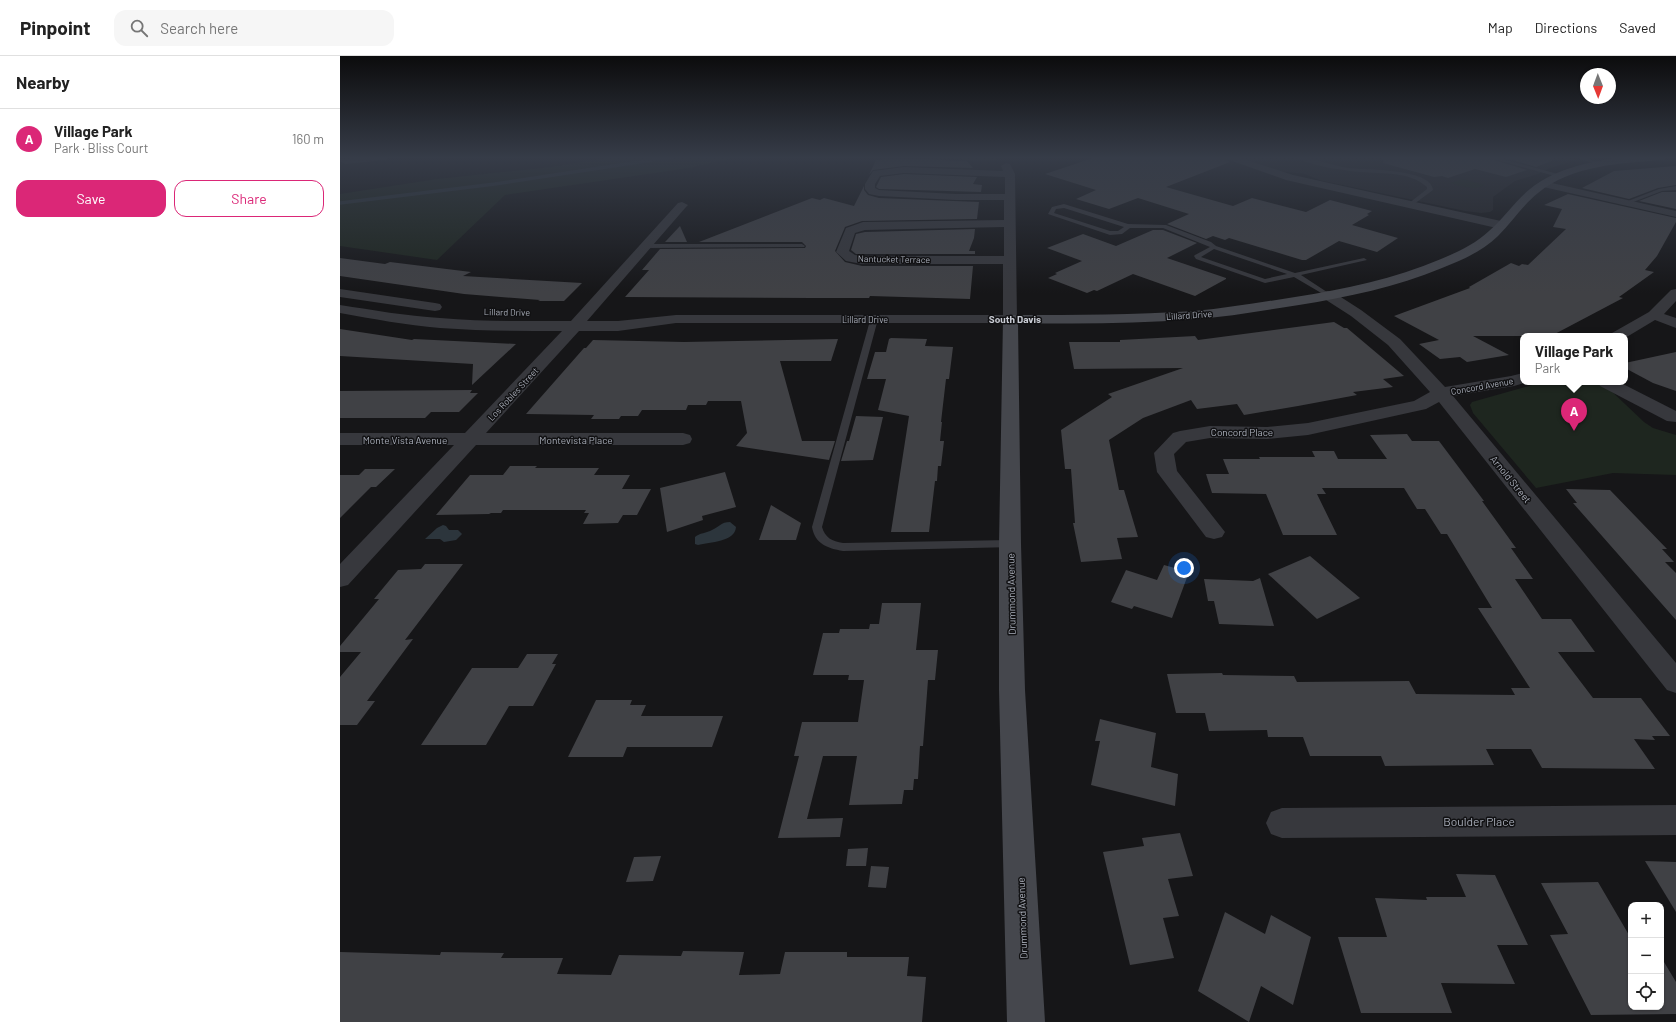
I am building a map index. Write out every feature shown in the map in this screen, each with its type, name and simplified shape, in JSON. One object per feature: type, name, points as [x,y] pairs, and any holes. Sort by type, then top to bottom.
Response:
[{"type":"street","name":"Drummond Avenue","points":[[1010,202],[1010,544],[1012,690],[1026,1022]]},
{"type":"street","points":[[1397,202],[1501,225]]},
{"type":"street","name":"Lillard Drive","points":[[344,310],[440,323],[507,326],[618,326],[676,319],[1114,319],[1193,315],[1243,310],[1328,296],[1425,271],[1475,248],[1492,235],[1521,202]]},
{"type":"street","points":[[1622,202],[1676,214]]},
{"type":"street","name":"Los Robles Street","points":[[340,579],[470,440],[682,205]]},
{"type":"street","name":"Nantucket Terrace","points":[[1010,223],[863,226],[850,231],[842,252],[851,258],[862,260],[1010,260]]},
{"type":"street","points":[[340,293],[447,309]]},
{"type":"street","points":[[1622,333],[1654,315],[1676,293]]},
{"type":"street","name":"Arnold Street","points":[[1328,296],[1356,313],[1394,342],[1441,394],[1676,682]]},
{"type":"street","points":[[344,310],[373,299]]},
{"type":"street","name":"Lillard Drive","points":[[469,310],[509,312],[629,312],[676,319]]},
{"type":"street","points":[[1654,315],[1676,323]]},
{"type":"street","name":"Concord Avenue","points":[[1441,394],[1520,379]]},
{"type":"street","points":[[1612,385],[1673,417]]},
{"type":"street","name":"Concord Place","points":[[1214,532],[1167,472],[1164,453],[1180,437],[1210,432],[1267,433],[1308,428],[1420,405],[1441,394]]},
{"type":"street","name":"Monte Vista Avenue","points":[[340,439],[470,440]]},
{"type":"street","name":"Montevista Place","points":[[470,440],[683,439]]},
{"type":"street","name":"Boulder Place","points":[[1282,822],[1676,820]]},
{"type":"lane","points":[[1410,205],[1414,202]]},
{"type":"lane","points":[[1128,226],[1120,233],[1110,234],[1051,214],[1054,208],[1064,206],[1128,226],[1164,226],[1209,243],[1214,247],[1296,275],[1328,296]]},
{"type":"lane","points":[[645,246],[802,246]]},
{"type":"lane","points":[[1214,247],[1197,256],[1201,260],[1266,281],[1364,260]]},
{"type":"lane","points":[[874,319],[817,527],[820,538],[824,542],[843,547],[1010,544]]},
{"type":"shaded area","points":[[340,202],[498,202],[437,260],[340,246]]},
{"type":"shaded area","points":[[1423,202],[1493,202],[1493,210],[1490,212],[1481,213]]},
{"type":"shaded area","points":[[1532,385],[1604,385],[1644,422],[1653,428],[1676,435],[1676,475],[1613,473],[1536,488],[1473,413],[1470,405],[1472,402]]},
{"type":"shaded area","points":[[730,522],[736,527],[735,532],[731,536],[715,542],[698,545],[695,544],[695,537],[724,523]]},
{"type":"shaded area","points":[[443,525],[449,530],[458,530],[462,534],[456,540],[444,542],[440,539],[425,539],[437,528]]},
{"type":"building","points":[[802,202],[839,202],[854,206],[856,202],[979,202],[977,219],[862,221],[845,227],[835,251],[845,262],[862,266],[973,266],[970,299],[870,296],[869,298],[625,297],[649,270],[642,270],[660,249],[805,248],[806,246],[802,242],[699,242]]},
{"type":"building","points":[[1086,202],[1127,202],[1109,209]]},
{"type":"building","points":[[1151,202],[1219,202],[1233,206],[1242,202],[1268,202],[1306,212],[1326,202],[1338,202],[1372,211],[1367,214],[1369,215],[1352,225],[1398,238],[1377,252],[1339,241],[1306,260],[1302,260],[1229,238],[1225,240],[1213,236],[1206,239],[1167,224],[1189,214]]},
{"type":"building","points":[[1550,202],[1604,202],[1676,218],[1676,222],[1657,256],[1645,270],[1654,272],[1619,297],[1623,298],[1557,333],[1520,333],[1520,336],[1473,336],[1509,355],[1467,362],[1460,357],[1440,359],[1419,344],[1439,340],[1394,316],[1470,288],[1469,287],[1511,263],[1519,266],[1522,264],[1528,265],[1566,229],[1553,227],[1562,209],[1544,205]]},
{"type":"building","points":[[1644,202],[1676,202],[1676,209]]},
{"type":"building","points":[[680,226],[687,242],[665,242]]},
{"type":"building","points":[[975,229],[974,238],[969,251],[975,251],[975,254],[856,254],[851,250],[856,234],[865,232]]},
{"type":"building","points":[[1153,230],[1163,230],[1197,243],[1167,258],[1226,279],[1195,296],[1133,274],[1097,291],[1094,290],[1087,293],[1048,278],[1057,274],[1055,273],[1082,261],[1047,248],[1083,234],[1116,246]]},
{"type":"building","points":[[340,258],[385,264],[390,262],[471,272],[463,276],[582,283],[564,301],[538,301],[540,300],[464,294],[340,276]]},
{"type":"building","points":[[1334,322],[1344,328],[1347,328],[1404,376],[1383,379],[1393,387],[1353,392],[1357,395],[1244,415],[1237,404],[1197,409],[1191,400],[1143,418],[1109,440],[1119,490],[1124,490],[1138,537],[1117,538],[1122,559],[1081,562],[1073,523],[1075,523],[1071,469],[1065,469],[1061,430],[1112,397],[1108,394],[1183,368],[1074,369],[1069,342],[1120,342],[1120,340],[1195,336],[1198,340]]},
{"type":"building","points":[[340,329],[412,340],[516,344],[472,385],[473,364],[340,356]]},
{"type":"building","points":[[838,339],[831,361],[780,361],[802,441],[835,441],[829,460],[736,446],[747,433],[741,401],[708,401],[706,405],[688,405],[686,410],[642,410],[638,416],[621,416],[619,419],[591,419],[594,415],[526,414],[584,348],[586,348],[593,340],[684,342]]},
{"type":"building","points":[[889,339],[927,339],[925,346],[953,347],[949,379],[946,379],[941,422],[940,441],[944,441],[941,466],[938,466],[937,481],[935,481],[929,532],[891,532],[909,416],[878,410],[886,379],[867,379],[875,352],[886,352]]},
{"type":"building","points":[[1676,352],[1676,391],[1653,383],[1628,370],[1628,362]]},
{"type":"building","points":[[472,390],[470,393],[478,393],[459,412],[431,412],[425,418],[340,418],[340,391]]},
{"type":"building","points":[[856,416],[883,417],[873,460],[841,461],[847,441],[849,441]]},
{"type":"building","points":[[1407,434],[1412,441],[1439,441],[1484,501],[1482,501],[1516,548],[1511,548],[1533,579],[1515,579],[1542,619],[1571,619],[1595,652],[1558,652],[1593,698],[1641,698],[1670,736],[1652,736],[1655,740],[1634,739],[1655,769],[1542,768],[1531,749],[1486,749],[1494,765],[1385,766],[1381,756],[1310,756],[1303,737],[1268,737],[1267,730],[1209,731],[1205,713],[1176,713],[1167,674],[1222,673],[1223,675],[1294,676],[1297,682],[1409,681],[1416,694],[1515,695],[1511,688],[1530,688],[1478,608],[1492,608],[1447,534],[1441,534],[1425,509],[1417,509],[1404,488],[1322,488],[1326,494],[1317,494],[1337,535],[1283,535],[1266,494],[1212,493],[1206,474],[1229,474],[1223,459],[1260,459],[1259,457],[1315,457],[1312,451],[1334,451],[1338,459],[1387,459],[1370,435]]},
{"type":"building","points":[[510,466],[537,466],[535,468],[599,468],[594,475],[630,475],[622,489],[651,489],[637,515],[623,515],[618,523],[583,524],[589,513],[584,513],[586,510],[503,510],[501,513],[489,514],[436,515],[470,475],[503,475]]},
{"type":"building","points":[[365,469],[395,469],[376,487],[371,487],[340,518],[340,475],[359,475]]},
{"type":"building","points":[[725,472],[736,507],[702,516],[703,520],[667,532],[660,488]]},
{"type":"building","points":[[1566,489],[1610,490],[1667,549],[1662,549],[1674,562],[1665,562],[1676,573],[1676,620],[1573,503],[1577,503]]},
{"type":"building","points":[[771,505],[801,523],[796,540],[759,540]]},
{"type":"building","points":[[1310,556],[1360,598],[1317,619],[1268,574]]},
{"type":"building","points":[[425,564],[463,564],[405,640],[413,639],[367,701],[375,701],[357,725],[340,725],[340,677],[361,652],[340,652],[340,646],[379,599],[374,599],[398,570],[421,569]]},
{"type":"building","points":[[1164,565],[1189,572],[1172,618],[1134,606],[1132,609],[1111,602],[1126,570],[1157,580]]},
{"type":"building","points":[[1260,578],[1274,626],[1219,624],[1214,601],[1208,601],[1204,579],[1253,581]]},
{"type":"building","points":[[882,603],[921,603],[916,650],[938,650],[935,680],[928,680],[923,746],[920,746],[918,779],[914,779],[913,790],[904,790],[902,804],[849,805],[857,756],[823,756],[807,819],[843,818],[840,837],[778,838],[799,756],[794,756],[802,722],[858,722],[864,680],[848,680],[849,675],[813,675],[823,633],[839,633],[840,629],[869,629],[870,624],[879,624]]},
{"type":"building","points":[[527,654],[558,654],[552,664],[556,664],[533,706],[509,706],[486,745],[421,745],[472,668],[518,668]]},
{"type":"building","points":[[596,700],[632,700],[630,705],[646,705],[641,716],[723,716],[712,747],[627,747],[623,757],[568,757]]},
{"type":"building","points":[[1100,719],[1156,733],[1151,767],[1178,774],[1175,806],[1091,785],[1100,741],[1095,741]]},
{"type":"building","points":[[1180,833],[1193,876],[1168,879],[1179,916],[1163,918],[1174,958],[1130,965],[1103,852],[1144,846],[1142,838]]},
{"type":"building","points":[[868,848],[866,866],[846,866],[848,849]]},
{"type":"building","points":[[661,856],[653,881],[626,882],[634,857]]},
{"type":"building","points":[[1645,861],[1676,862],[1676,912]]},
{"type":"building","points":[[871,866],[889,867],[886,888],[868,887]]},
{"type":"building","points":[[1456,874],[1495,875],[1528,945],[1497,945],[1515,984],[1441,983],[1452,1013],[1361,1013],[1338,937],[1387,937],[1375,898],[1427,900],[1426,897],[1466,897]]},
{"type":"building","points":[[1598,882],[1628,933],[1628,1010],[1664,1010],[1664,962],[1676,982],[1676,1014],[1591,1015],[1550,935],[1568,934],[1541,883]]},
{"type":"building","points":[[1225,912],[1265,934],[1271,915],[1311,937],[1293,1005],[1261,986],[1249,1022],[1198,991]]},
{"type":"building","points":[[683,951],[744,952],[739,975],[780,974],[785,952],[847,952],[847,957],[909,957],[907,976],[926,977],[922,1022],[340,1022],[340,952],[440,955],[441,952],[504,953],[501,958],[563,958],[557,974],[611,975],[619,955],[681,956]]},
{"type":"waterway","points":[[340,203],[348,202]]},
{"type":"place","name":"Village Park","points":[[1574,431]]},
{"type":"district","name":"South Davis","points":[[1015,319]]}]
